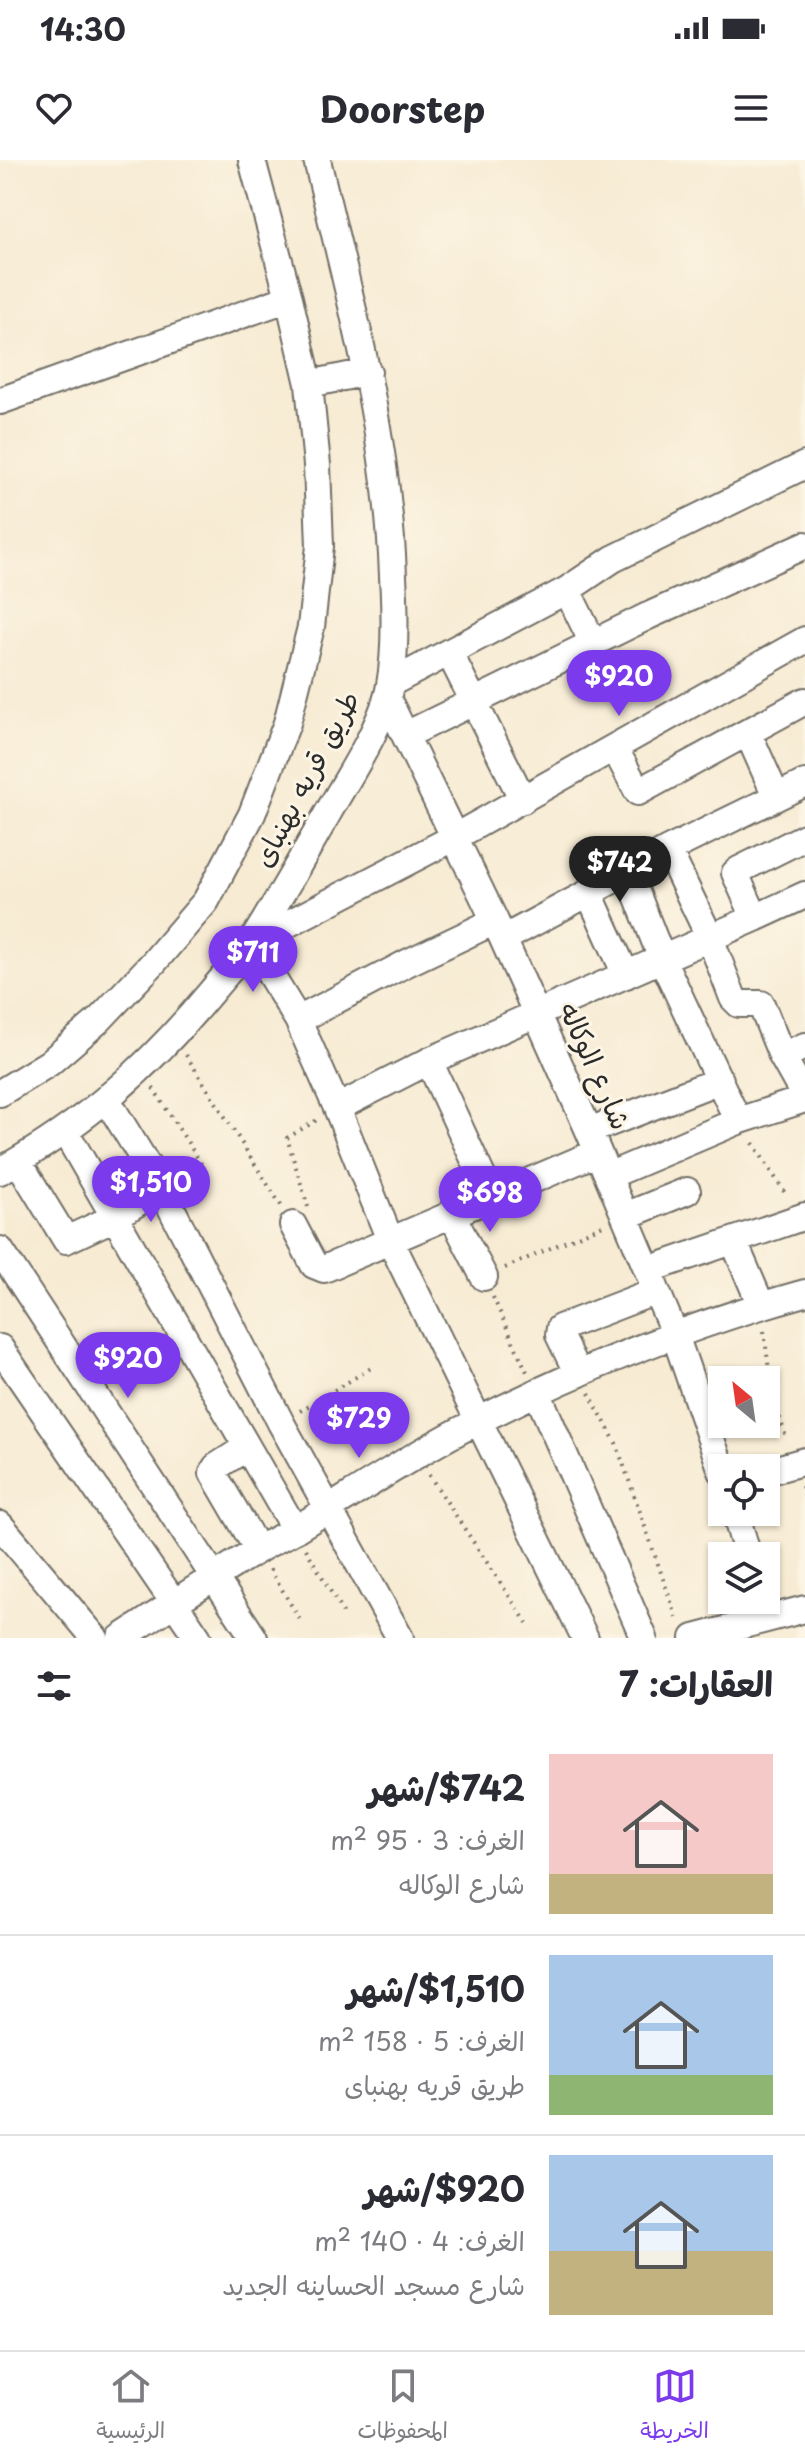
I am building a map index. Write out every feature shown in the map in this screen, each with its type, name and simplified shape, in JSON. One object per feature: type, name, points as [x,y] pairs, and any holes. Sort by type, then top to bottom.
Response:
[{"type":"street","points":[[0,1093],[49,1063],[99,1020],[206,901],[252,814],[287,723],[311,627],[320,546],[317,465],[309,384],[252,160]]},
{"type":"street","name":"طريق قريه بهنباى","points":[[9,1166],[65,1131],[141,1070],[174,1036],[251,943],[351,772],[389,690],[394,605],[391,527],[382,449],[368,372],[317,160]]},
{"type":"street","points":[[0,401],[289,298]]},
{"type":"street","points":[[309,384],[368,372]]},
{"type":"street","points":[[389,690],[449,652],[567,590],[613,559],[805,465]]},
{"type":"street","points":[[406,735],[593,643],[805,545]]},
{"type":"street","points":[[567,590],[593,643]]},
{"type":"street","points":[[585,1638],[390,1240],[298,1020],[251,943],[523,800],[805,640]]},
{"type":"street","points":[[449,652],[523,800]]},
{"type":"street","name":"شارع الوكاله","points":[[389,690],[406,735],[499,930],[625,1216],[675,1335],[716,1454]]},
{"type":"street","points":[[615,749],[638,792],[805,701]]},
{"type":"street","points":[[748,733],[776,796]]},
{"type":"street","points":[[298,1020],[407,963],[589,893],[668,850],[805,783]]},
{"type":"street","points":[[755,918],[735,873],[805,837]]},
{"type":"street","points":[[598,1153],[738,1121],[805,1098],[793,1051],[761,1004],[739,1004],[733,998],[710,938],[668,850]]},
{"type":"street","points":[[628,872],[662,959],[738,1121]]},
{"type":"street","points":[[589,893],[626,975]]},
{"type":"street","points":[[337,1108],[429,1061],[805,895]]},
{"type":"street","points":[[429,1061],[492,1198]]},
{"type":"street","points":[[293,1225],[314,1265],[320,1269],[598,1153],[720,1080]]},
{"type":"street","points":[[107,1100],[161,1188],[281,1423],[400,1638]]},
{"type":"street","points":[[65,1131],[295,1530]]},
{"type":"street","points":[[9,1166],[66,1240],[113,1218],[161,1188]]},
{"type":"street","points":[[625,1216],[687,1191]]},
{"type":"street","points":[[451,1213],[484,1277]]},
{"type":"street","points":[[578,1374],[559,1335],[560,1328],[734,1242],[803,1217]]},
{"type":"street","points":[[734,1242],[761,1305]]},
{"type":"street","points":[[0,1250],[254,1638]]},
{"type":"street","points":[[121,1638],[258,1550],[478,1421],[578,1374],[675,1335],[805,1293]]},
{"type":"street","points":[[0,1348],[198,1638]]},
{"type":"street","points":[[537,1392],[644,1638]]},
{"type":"street","points":[[247,1447],[216,1467],[213,1473],[258,1550]]},
{"type":"street","points":[[780,1468],[800,1462]]},
{"type":"street","points":[[0,1525],[95,1638]]},
{"type":"street","points":[[686,1630],[767,1619],[805,1609]]},
{"type":"path","points":[[174,1036],[293,1225],[309,1206],[287,1138],[337,1108]]},
{"type":"path","points":[[141,1070],[202,1165],[161,1188]]},
{"type":"path","points":[[738,1121],[803,1217]]},
{"type":"path","points":[[537,1392],[484,1277],[625,1216]]},
{"type":"path","points":[[761,1305],[772,1393],[800,1462]]},
{"type":"path","points":[[281,1423],[371,1368]]},
{"type":"path","points":[[578,1374],[616,1443],[686,1630]]},
{"type":"path","points":[[416,1455],[527,1623]]},
{"type":"path","points":[[295,1530],[345,1616]]},
{"type":"path","points":[[258,1550],[300,1620]]}]
